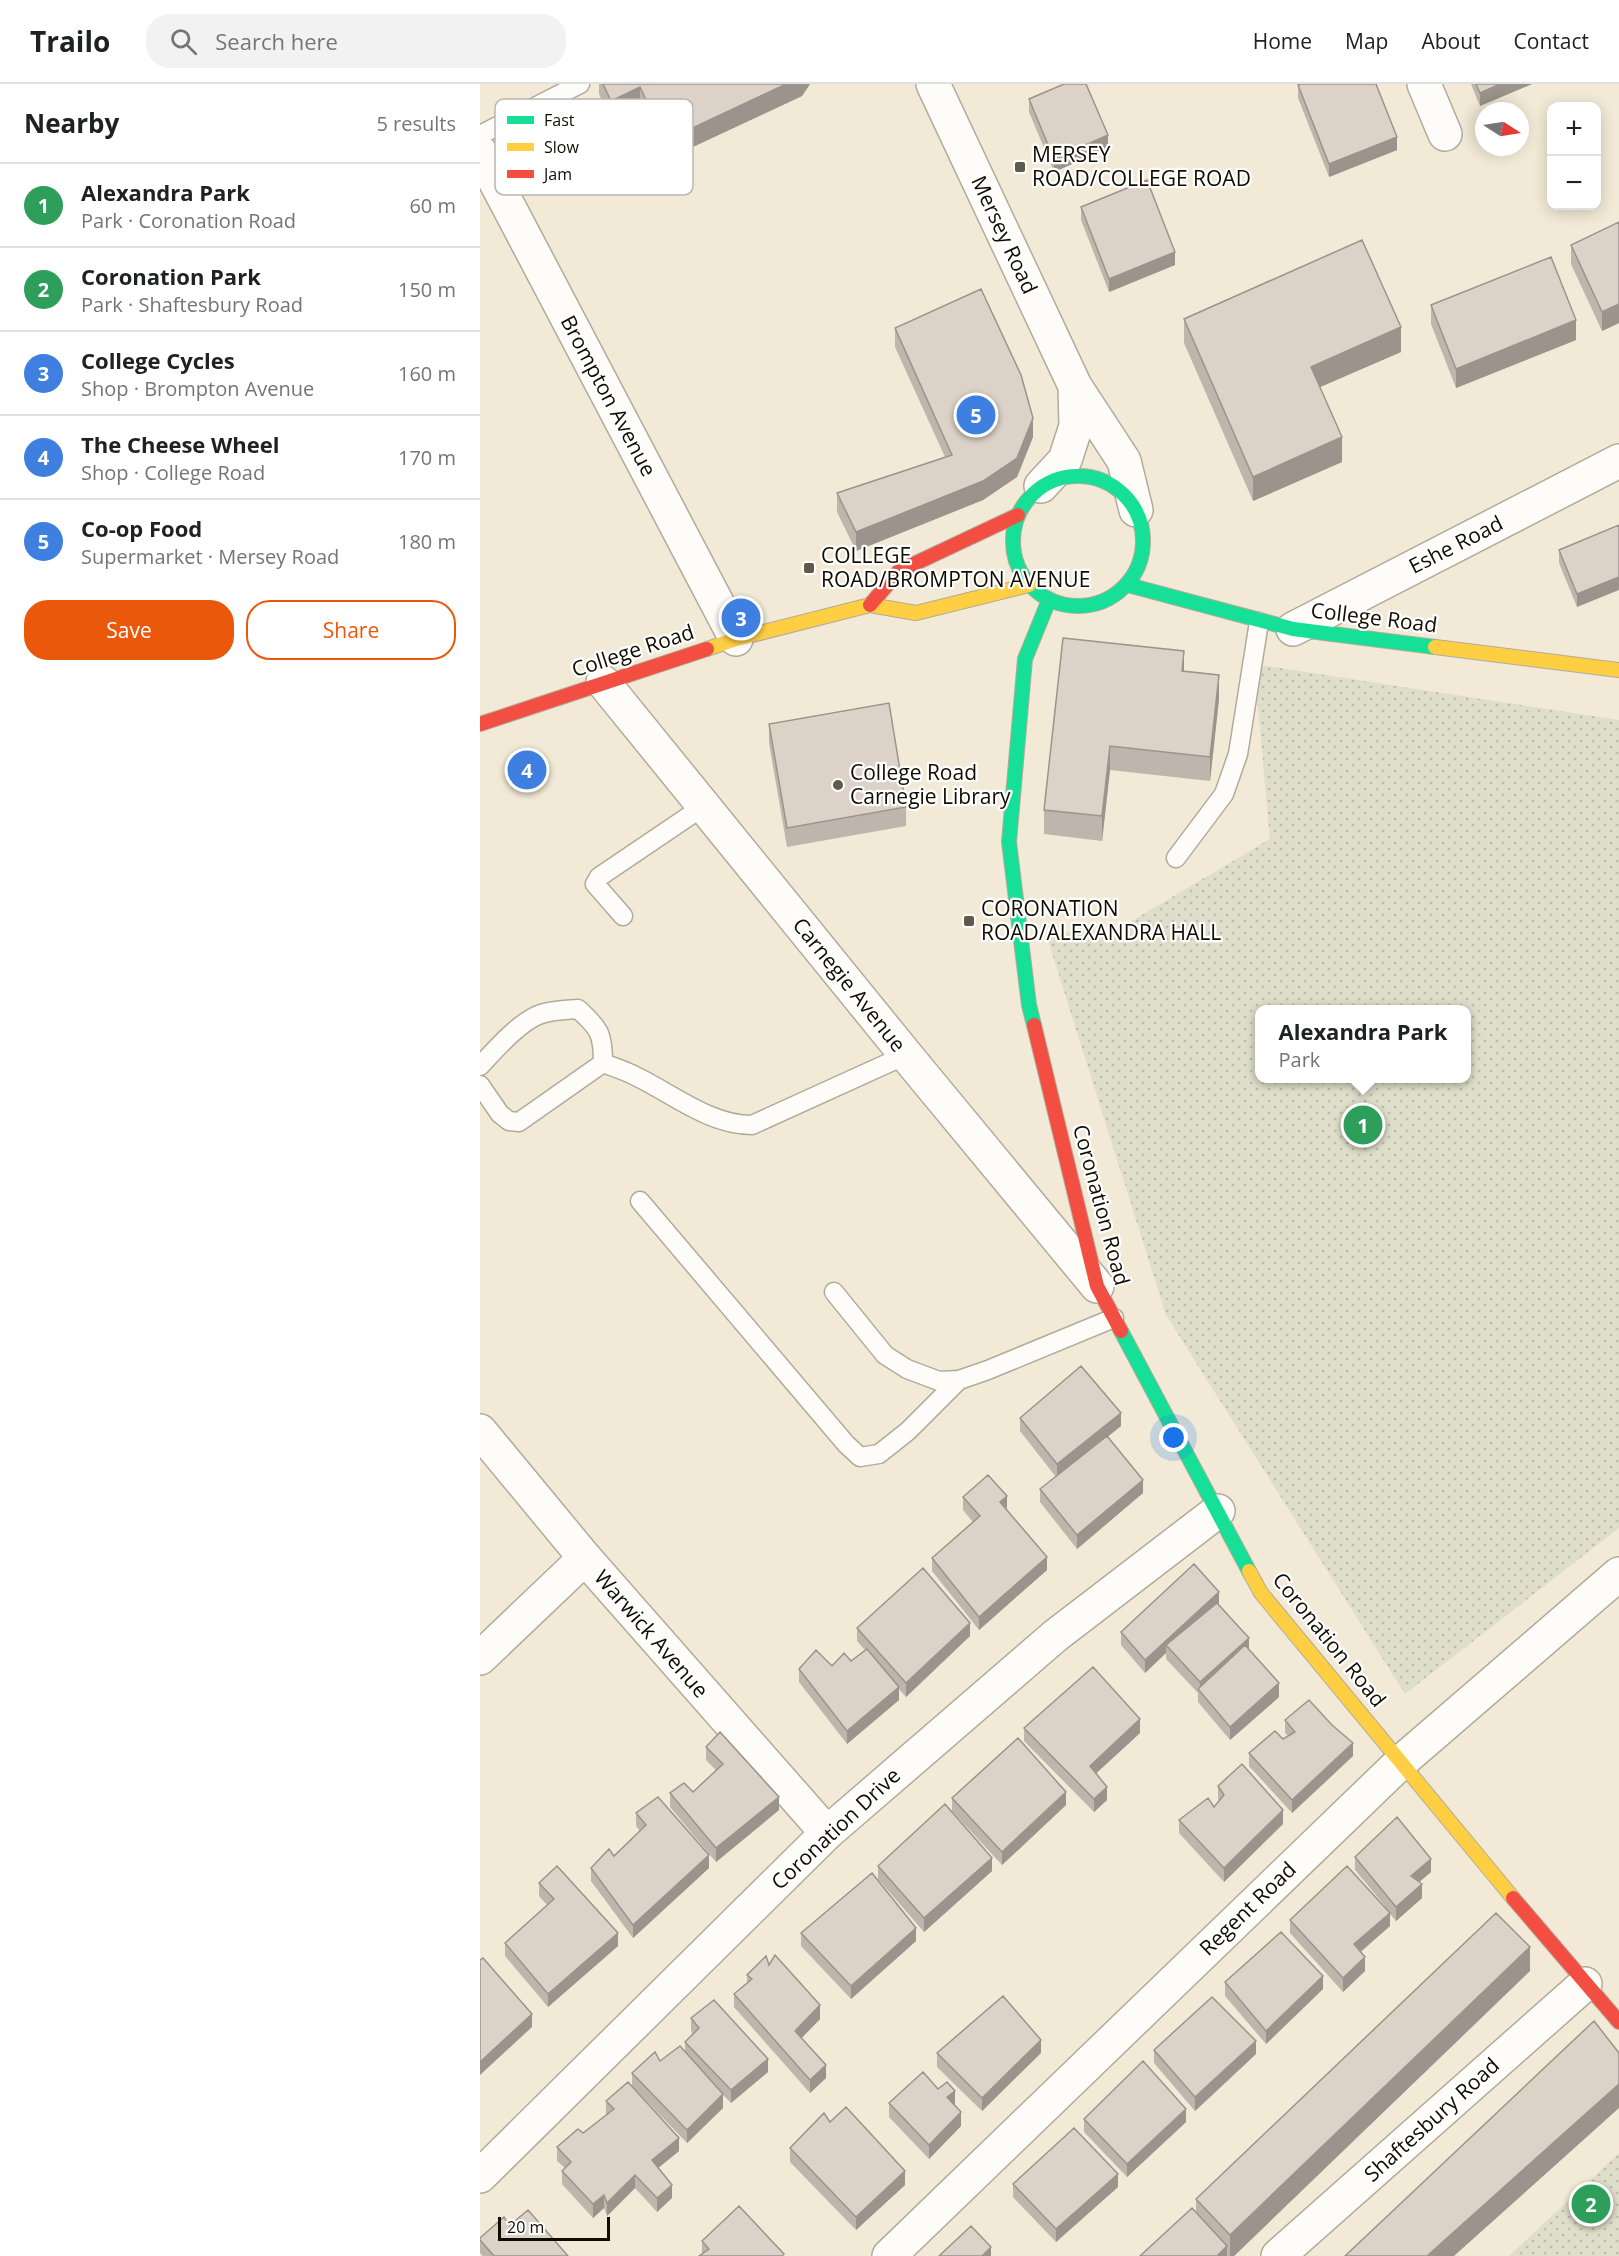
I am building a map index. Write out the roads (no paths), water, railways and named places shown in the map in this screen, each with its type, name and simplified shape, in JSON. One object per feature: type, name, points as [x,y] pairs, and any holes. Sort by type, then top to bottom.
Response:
[{"type":"street","name":"Mersey Road","points":[[933,84],[1075,386],[1124,461],[1136,510]]},
{"type":"street","points":[[1424,84],[1445,134]]},
{"type":"street","name":"Brompton Avenue","points":[[480,152],[495,181]]},
{"type":"street","name":"Brompton Avenue","points":[[503,195],[736,639]]},
{"type":"street","name":"Mersey Road","points":[[1041,486],[1065,460],[1076,426],[1075,386]]},
{"type":"street","name":"Eshe Road","points":[[1293,629],[1619,461]]},
{"type":"street","points":[[1084,476],[1104,481],[1123,493],[1136,510],[1143,529],[1144,549],[1138,568],[1128,585],[1111,598],[1090,606],[1069,607],[1049,600],[1029,585],[1019,569],[1014,552],[1013,533],[1018,515],[1028,499],[1041,486],[1061,477],[1084,476]]},
{"type":"street","points":[[870,605],[899,571],[1018,515]]},
{"type":"street","name":"College Road","points":[[480,724],[736,639],[870,605],[916,613],[1029,585]]},
{"type":"street","name":"College Road","points":[[1128,585],[1259,622],[1293,629],[1619,670]]},
{"type":"street","name":"Coronation Road","points":[[1049,600],[1025,659],[1009,842],[1029,1005],[1097,1286],[1261,1593],[1619,2022]]},
{"type":"street","name":"Carnegie Avenue","points":[[603,682],[1097,1286]]},
{"type":"street","name":"Warwick Avenue","points":[[480,1431],[585,1558],[827,1833]]},
{"type":"street","name":"Coronation Drive","points":[[480,2176],[827,1833],[1055,1636],[1218,1511]]},
{"type":"street","points":[[480,1658],[585,1558]]},
{"type":"street","name":"Regent Road","points":[[889,2256],[1401,1762],[1619,1575]]},
{"type":"street","name":"Shaftesbury Road","points":[[1278,2256],[1585,1984]]},
{"type":"lane","points":[[551,99],[580,84]]},
{"type":"lane","points":[[480,135],[495,127]]},
{"type":"lane","points":[[1176,858],[1224,794],[1238,754],[1259,622]]},
{"type":"lane","points":[[623,916],[595,884],[599,877],[704,806]]},
{"type":"lane","points":[[480,1066],[517,1029],[538,1015],[559,1010],[578,1009],[592,1022],[603,1040],[603,1063]]},
{"type":"lane","points":[[603,1063],[630,1073],[721,1120],[738,1125],[752,1125],[906,1055]]},
{"type":"lane","points":[[480,1085],[500,1114],[509,1121],[519,1122],[603,1063]]},
{"type":"lane","points":[[640,1201],[839,1437],[860,1457],[879,1454],[908,1431],[959,1380]]},
{"type":"lane","points":[[834,1292],[885,1355],[907,1369],[939,1381],[959,1380],[988,1370],[1114,1318]]},
{"type":"place","name":"MERSEY ROAD/COLLEGE ROAD","points":[[1020,167]]},
{"type":"place","name":"Co-op Food","points":[[976,415]]},
{"type":"place","name":"COLLEGE ROAD/BROMPTON AVENUE","points":[[809,568]]},
{"type":"place","name":"College Cycles","points":[[741,618]]},
{"type":"place","name":"The Cheese Wheel","points":[[527,770]]},
{"type":"place","name":"College Road Carnegie Library","points":[[838,785]]},
{"type":"place","name":"CORONATION ROAD/ALEXANDRA HALL","points":[[969,921]]},
{"type":"place","name":"Alexandra Park","points":[[1363,1125]]},
{"type":"place","name":"Coronation Park","points":[[1591,2204]]}]
